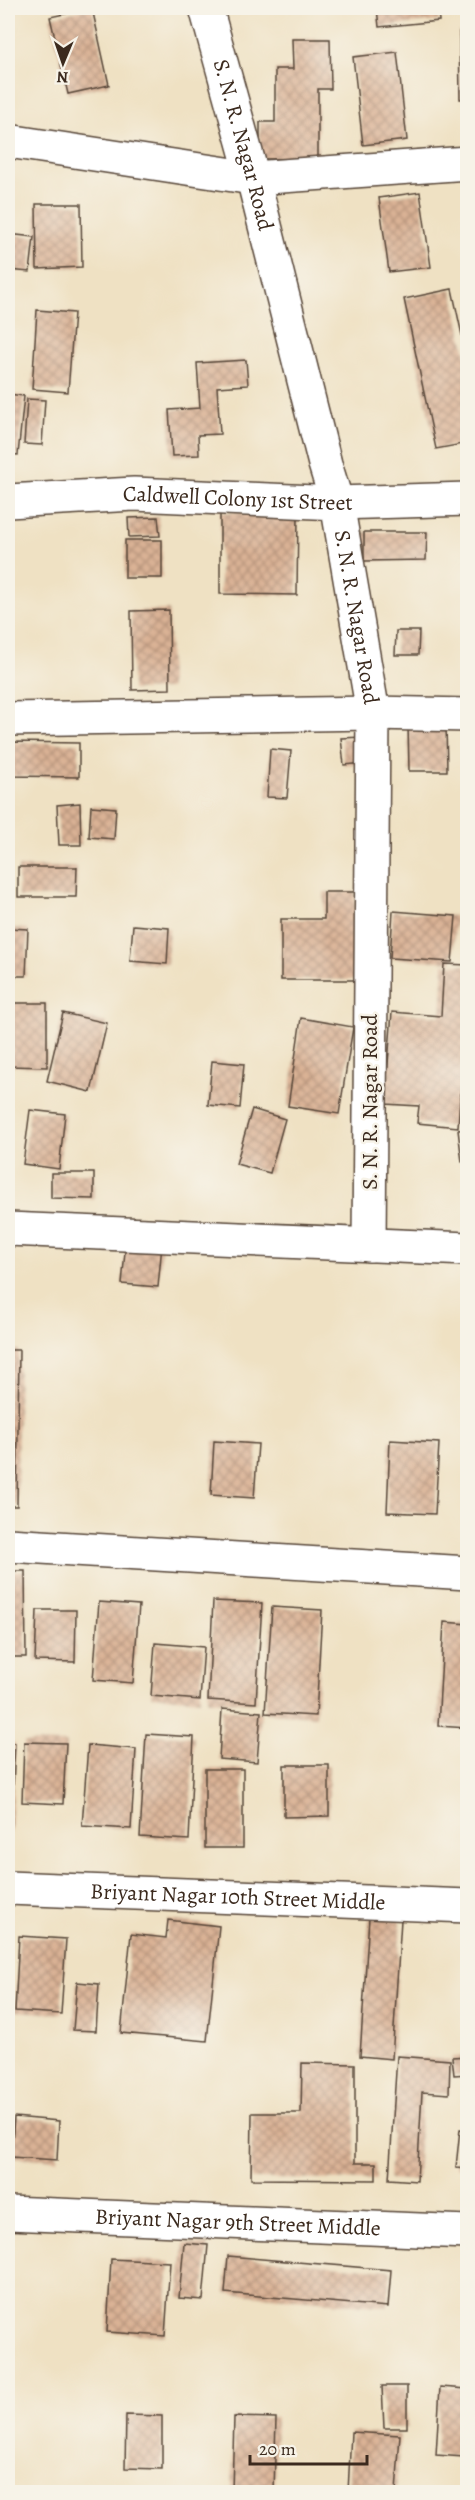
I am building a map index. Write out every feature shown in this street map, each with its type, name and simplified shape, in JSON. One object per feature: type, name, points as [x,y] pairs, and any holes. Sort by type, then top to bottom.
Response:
[{"type":"street","name":"S. N. R. Nagar Road","points":[[206,8],[253,178],[325,464],[337,503],[373,713],[369,1245]]},
{"type":"street","points":[[8,141],[253,178],[468,163]]},
{"type":"street","name":"Caldwell Colony 1st Street","points":[[8,501],[134,494],[337,503],[468,499]]},
{"type":"street","points":[[8,718],[373,713],[468,715]]},
{"type":"street","points":[[8,1229],[468,1249]]},
{"type":"street","points":[[8,1545],[468,1573]]},
{"type":"street","name":"Briyant Nagar 10th Street Middle","points":[[8,1888],[468,1906]]},
{"type":"street","name":"Briyant Nagar 9th Street Middle","points":[[8,2213],[468,2232]]},
{"type":"building","points":[[92,8],[109,85],[68,94],[50,17]]},
{"type":"building","points":[[377,8],[438,8],[439,21],[379,27]]},
{"type":"building","points":[[459,32],[468,32],[468,99],[460,99]]},
{"type":"building","points":[[292,39],[330,39],[331,89],[318,89],[318,159],[260,159],[260,122],[275,122],[275,69],[293,69]]},
{"type":"building","points":[[397,52],[407,140],[363,145],[353,57]]},
{"type":"building","points":[[420,192],[431,267],[389,272],[379,198]]},
{"type":"building","points":[[36,204],[81,204],[82,267],[37,269]]},
{"type":"building","points":[[8,234],[34,237],[30,272],[8,270]]},
{"type":"building","points":[[452,289],[468,363],[468,443],[436,449],[404,299]]},
{"type":"building","points":[[37,310],[74,313],[68,392],[32,389]]},
{"type":"building","points":[[246,360],[248,385],[217,387],[220,434],[198,435],[199,455],[172,456],[169,410],[200,408],[197,363]]},
{"type":"building","points":[[8,394],[24,396],[18,455],[8,454]]},
{"type":"building","points":[[27,399],[45,400],[42,445],[24,444]]},
{"type":"building","points":[[220,512],[298,513],[297,595],[220,594]]},
{"type":"building","points":[[158,517],[160,536],[129,537],[128,518]]},
{"type":"building","points":[[364,532],[427,532],[426,560],[364,561]]},
{"type":"building","points":[[125,540],[162,540],[162,578],[125,578]]},
{"type":"building","points":[[169,610],[170,689],[132,690],[131,611]]},
{"type":"building","points":[[396,631],[419,631],[418,655],[395,655]]},
{"type":"building","points":[[408,724],[446,724],[447,771],[409,771]]},
{"type":"building","points":[[363,737],[365,763],[344,765],[341,738]]},
{"type":"building","points":[[10,742],[79,743],[79,777],[10,776]]},
{"type":"building","points":[[270,749],[291,751],[287,798],[267,797]]},
{"type":"building","points":[[80,803],[81,845],[59,845],[57,805]]},
{"type":"building","points":[[91,806],[116,808],[114,839],[89,837]]},
{"type":"building","points":[[18,867],[77,867],[76,897],[18,897]]},
{"type":"building","points":[[324,892],[355,892],[355,980],[281,980],[281,919],[324,919]]},
{"type":"building","points":[[393,911],[456,916],[452,962],[390,958]]},
{"type":"building","points":[[133,925],[169,928],[167,964],[130,961]]},
{"type":"building","points":[[8,928],[28,929],[26,976],[8,976]]},
{"type":"building","points":[[444,964],[468,965],[468,1015],[466,1015],[458,1127],[417,1123],[419,1106],[385,1104],[392,1012],[441,1016]]},
{"type":"building","points":[[11,1003],[47,1003],[47,1067],[8,1066]]},
{"type":"building","points":[[63,1013],[107,1023],[91,1092],[47,1081]]},
{"type":"building","points":[[301,1018],[353,1027],[339,1114],[288,1106]]},
{"type":"building","points":[[212,1061],[244,1064],[240,1108],[208,1105]]},
{"type":"building","points":[[252,1109],[285,1119],[270,1173],[236,1164]]},
{"type":"building","points":[[30,1110],[65,1114],[59,1169],[23,1164]]},
{"type":"building","points":[[468,1129],[468,1161],[462,1162],[458,1130]]},
{"type":"building","points":[[51,1173],[94,1173],[94,1199],[51,1198]]},
{"type":"building","points":[[126,1241],[162,1245],[158,1287],[122,1284]]},
{"type":"building","points":[[8,1350],[19,1350],[17,1506],[8,1506]]},
{"type":"building","points":[[390,1440],[439,1443],[435,1514],[387,1512]]},
{"type":"building","points":[[214,1441],[258,1444],[254,1498],[211,1495]]},
{"type":"building","points":[[8,1571],[25,1571],[26,1657],[8,1657]]},
{"type":"building","points":[[213,1601],[262,1603],[256,1703],[208,1700]]},
{"type":"building","points":[[99,1602],[139,1605],[133,1683],[93,1680]]},
{"type":"building","points":[[272,1607],[322,1610],[316,1716],[265,1713]]},
{"type":"building","points":[[37,1610],[76,1610],[75,1662],[35,1661]]},
{"type":"building","points":[[444,1622],[468,1624],[468,1728],[438,1726]]},
{"type":"building","points":[[155,1643],[204,1647],[200,1700],[151,1696]]},
{"type":"building","points":[[222,1709],[261,1712],[257,1762],[219,1759]]},
{"type":"building","points":[[146,1734],[194,1737],[189,1840],[140,1837]]},
{"type":"building","points":[[8,1742],[15,1743],[11,1833],[8,1833]]},
{"type":"building","points":[[24,1742],[66,1743],[63,1804],[22,1802]]},
{"type":"building","points":[[88,1745],[136,1749],[131,1829],[82,1826]]},
{"type":"building","points":[[284,1765],[329,1765],[329,1816],[284,1817]]},
{"type":"building","points":[[205,1769],[243,1769],[243,1848],[205,1848]]},
{"type":"building","points":[[369,1918],[401,1920],[392,2059],[360,2056]]},
{"type":"building","points":[[168,1920],[219,1926],[207,2041],[121,2033],[131,1934],[166,1938]]},
{"type":"building","points":[[19,1936],[66,1939],[61,2014],[15,2011]]},
{"type":"building","points":[[77,1982],[99,1984],[96,2031],[73,2030]]},
{"type":"building","points":[[397,2056],[450,2060],[449,2094],[422,2092],[417,2181],[389,2179]]},
{"type":"building","points":[[468,2056],[468,2074],[454,2075],[452,2057]]},
{"type":"building","points":[[302,2063],[355,2064],[355,2163],[376,2163],[376,2180],[251,2179],[252,2113],[301,2113]]},
{"type":"building","points":[[14,2117],[59,2121],[57,2160],[11,2157]]},
{"type":"building","points":[[460,2129],[468,2130],[468,2168],[456,2167]]},
{"type":"building","points":[[184,2243],[208,2245],[203,2300],[179,2298]]},
{"type":"building","points":[[228,2256],[391,2270],[388,2307],[225,2293]]},
{"type":"building","points":[[111,2259],[170,2262],[165,2336],[107,2332]]},
{"type":"building","points":[[382,2386],[407,2386],[407,2428],[384,2428]]},
{"type":"building","points":[[440,2387],[468,2389],[464,2457],[436,2455]]},
{"type":"building","points":[[126,2415],[162,2416],[162,2469],[125,2468]]},
{"type":"building","points":[[234,2417],[276,2418],[274,2492],[232,2492]]},
{"type":"building","points":[[351,2432],[400,2435],[396,2492],[348,2492]]}]
